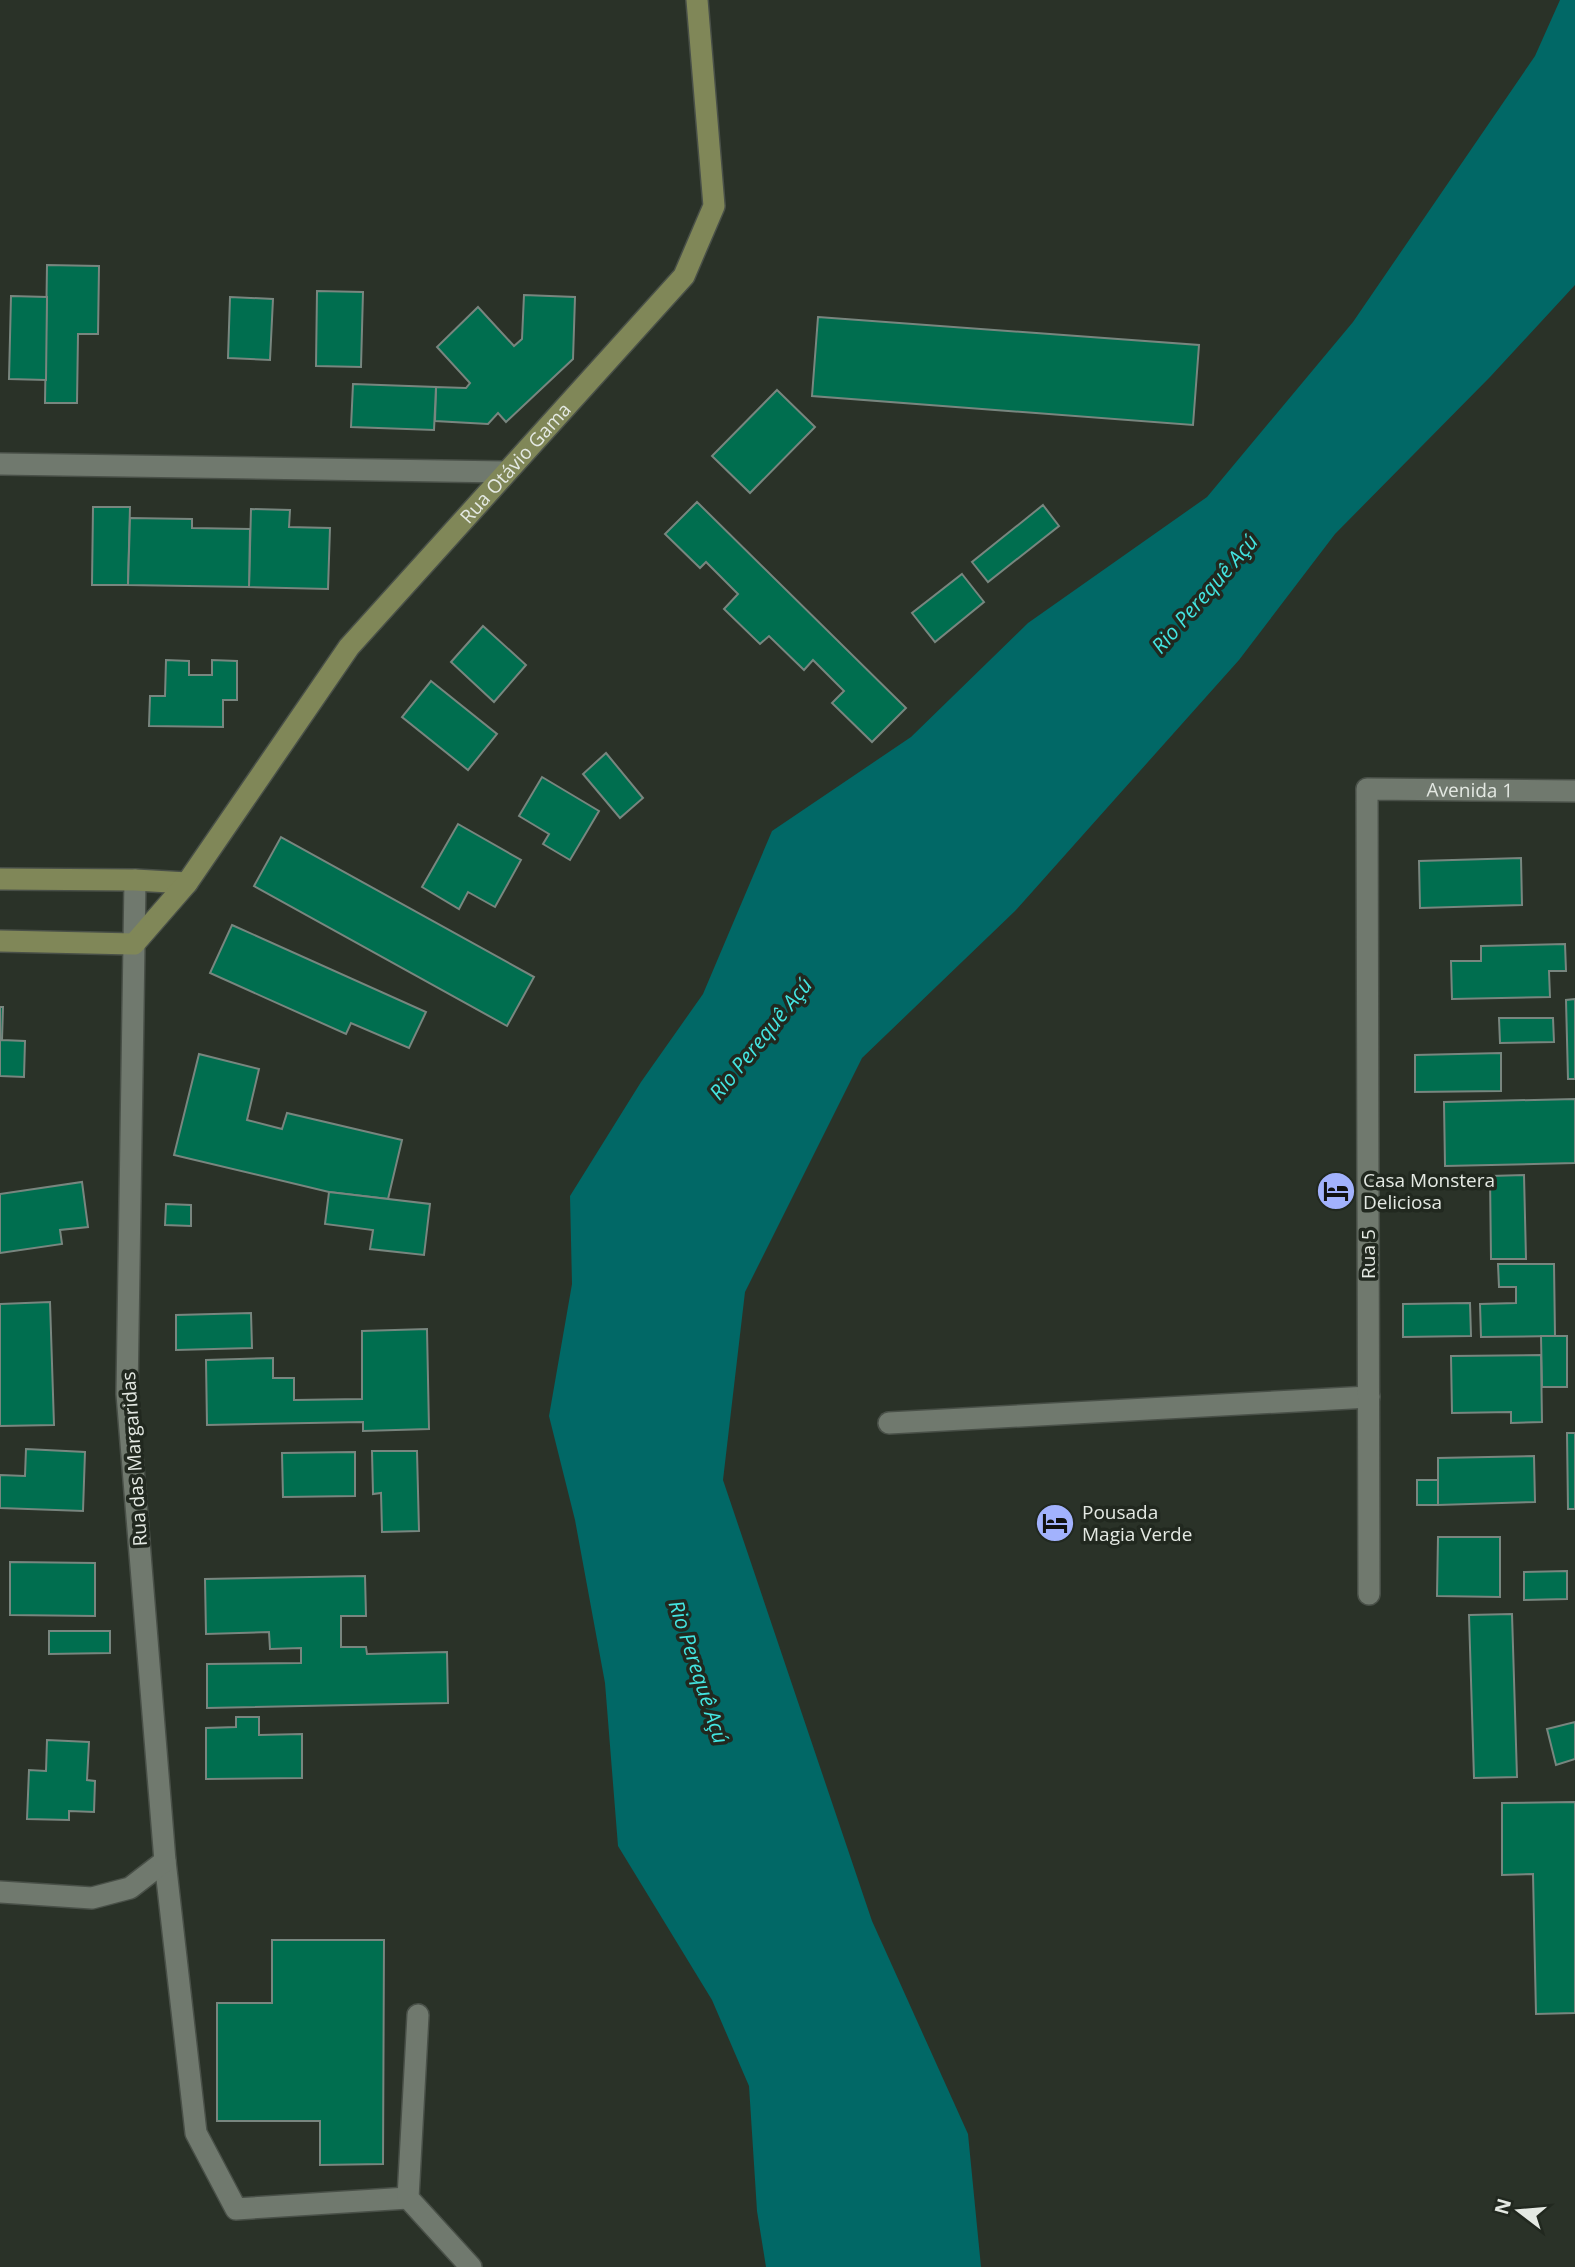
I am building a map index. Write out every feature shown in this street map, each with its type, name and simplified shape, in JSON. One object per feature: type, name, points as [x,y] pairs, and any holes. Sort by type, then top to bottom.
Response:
[{"type":"street","name":"Rua Otávio Gama","points":[[134,944],[187,883],[349,647],[684,276],[714,206],[697,0]]},
{"type":"street","points":[[0,464],[505,472]]},
{"type":"street","name":"Avenida 1","points":[[1367,789],[1575,791]]},
{"type":"street","name":"Rua 5","points":[[1367,789],[1369,1594]]},
{"type":"street","points":[[0,879],[187,883]]},
{"type":"street","name":"Rua das Margaridas","points":[[135,880],[127,1394],[166,1861],[196,2133],[236,2209],[408,2198]]},
{"type":"street","points":[[0,941],[134,944]]},
{"type":"street","points":[[889,1423],[1369,1396]]},
{"type":"street","points":[[0,1892],[92,1898],[130,1888],[166,1861]]},
{"type":"street","points":[[418,2015],[408,2198],[471,2267]]},
{"type":"water","name":"Rio Perequê Açú","points":[[1560,0],[1575,0],[1575,285],[1490,377],[1335,534],[1239,660],[1015,911],[862,1058],[745,1292],[723,1480],[872,1921],[968,2134],[981,2267],[766,2267],[757,2211],[749,2086],[712,2000],[618,1846],[605,1683],[575,1520],[549,1416],[572,1284],[570,1196],[641,1082],[703,994],[772,831],[911,737],[1028,623],[1207,497],[1353,322],[1535,56]]},
{"type":"building","points":[[47,265],[99,266],[98,334],[78,334],[77,403],[45,403]]},
{"type":"building","points":[[317,291],[363,292],[361,367],[316,366]]},
{"type":"building","points":[[524,295],[575,297],[573,359],[506,422],[498,413],[488,424],[435,421],[436,387],[466,388],[470,383],[437,347],[478,307],[514,346],[522,339]]},
{"type":"building","points":[[11,296],[47,297],[46,380],[9,379]]},
{"type":"building","points":[[230,297],[273,299],[270,360],[228,358]]},
{"type":"building","points":[[818,317],[1199,345],[1193,425],[812,396]]},
{"type":"building","points":[[353,384],[436,387],[434,430],[351,427]]},
{"type":"building","points":[[777,390],[815,427],[750,493],[712,456]]},
{"type":"building","points":[[697,502],[906,708],[872,742],[832,703],[844,691],[813,660],[804,670],[769,636],[760,644],[724,609],[738,594],[706,562],[700,568],[665,534]]},
{"type":"building","points":[[1043,505],[1059,526],[988,582],[972,562]]},
{"type":"building","points":[[93,507],[130,507],[128,585],[92,585]]},
{"type":"building","points":[[251,509],[290,510],[289,527],[330,528],[328,589],[249,587]]},
{"type":"building","points":[[130,518],[192,519],[192,528],[250,529],[249,587],[128,585]]},
{"type":"building","points":[[962,574],[984,602],[935,642],[912,613]]},
{"type":"building","points":[[483,626],[526,665],[494,702],[451,662]]},
{"type":"building","points":[[166,660],[189,661],[189,675],[212,675],[212,660],[237,661],[237,700],[223,700],[223,727],[149,726],[150,696],[165,696]]},
{"type":"building","points":[[431,681],[497,734],[468,770],[402,717]]},
{"type":"building","points":[[606,753],[643,798],[620,818],[583,774]]},
{"type":"building","points":[[542,777],[599,811],[570,860],[543,844],[549,834],[519,816]]},
{"type":"building","points":[[458,824],[521,860],[495,907],[468,892],[459,909],[422,887]]},
{"type":"building","points":[[281,837],[534,977],[507,1026],[254,886]]},
{"type":"building","points":[[1521,858],[1522,905],[1420,908],[1419,861]]},
{"type":"building","points":[[232,925],[426,1012],[409,1048],[351,1023],[346,1034],[210,973]]},
{"type":"building","points":[[1565,944],[1566,971],[1549,971],[1550,997],[1452,999],[1451,961],[1481,961],[1481,946]]},
{"type":"building","points":[[1575,999],[1575,1079],[1568,1079],[1566,1000]]},
{"type":"building","points":[[0,1007],[3,1007],[2,1040],[25,1041],[24,1077],[0,1076]]},
{"type":"building","points":[[1499,1018],[1553,1018],[1554,1042],[1500,1043]]},
{"type":"building","points":[[1501,1053],[1501,1091],[1415,1092],[1415,1055]]},
{"type":"building","points":[[199,1054],[259,1069],[247,1120],[282,1129],[287,1113],[402,1140],[388,1199],[329,1192],[174,1155]]},
{"type":"building","points":[[1575,1099],[1575,1163],[1445,1166],[1444,1102]]},
{"type":"building","points":[[1524,1175],[1526,1259],[1491,1259],[1490,1176]]},
{"type":"building","points":[[82,1182],[88,1227],[60,1230],[62,1244],[0,1253],[0,1194]]},
{"type":"building","points":[[329,1192],[430,1204],[424,1255],[370,1249],[373,1230],[325,1224]]},
{"type":"building","points":[[166,1204],[191,1205],[191,1226],[165,1225]]},
{"type":"building","points":[[1498,1264],[1554,1264],[1555,1336],[1481,1337],[1480,1304],[1516,1303],[1516,1287],[1499,1287]]},
{"type":"building","points":[[50,1302],[54,1425],[0,1426],[0,1304]]},
{"type":"building","points":[[1470,1303],[1471,1336],[1403,1337],[1403,1304]]},
{"type":"building","points":[[251,1313],[252,1348],[176,1350],[176,1315]]},
{"type":"building","points":[[427,1329],[429,1429],[363,1431],[363,1422],[207,1425],[206,1360],[273,1358],[273,1378],[294,1378],[294,1400],[362,1399],[362,1331]]},
{"type":"building","points":[[1541,1336],[1567,1336],[1567,1387],[1542,1387]]},
{"type":"building","points":[[1541,1355],[1542,1422],[1511,1423],[1511,1412],[1452,1413],[1451,1356]]},
{"type":"building","points":[[1567,1433],[1575,1433],[1575,1509],[1568,1509]]},
{"type":"building","points":[[26,1449],[85,1452],[83,1511],[0,1508],[0,1475],[25,1476]]},
{"type":"building","points":[[372,1451],[417,1451],[419,1531],[382,1532],[381,1493],[373,1494]]},
{"type":"building","points":[[355,1452],[355,1496],[283,1497],[282,1453]]},
{"type":"building","points":[[1534,1456],[1535,1502],[1438,1505],[1438,1458]]},
{"type":"building","points":[[1417,1480],[1438,1480],[1438,1505],[1417,1505]]},
{"type":"building","points":[[1438,1537],[1500,1537],[1500,1597],[1437,1596]]},
{"type":"building","points":[[10,1562],[95,1563],[95,1616],[10,1615]]},
{"type":"building","points":[[1567,1571],[1567,1599],[1524,1600],[1524,1572]]},
{"type":"building","points":[[365,1576],[366,1616],[341,1616],[341,1647],[366,1647],[367,1654],[447,1652],[448,1703],[207,1708],[207,1664],[301,1663],[301,1648],[270,1649],[269,1632],[206,1634],[205,1579]]},
{"type":"building","points":[[1512,1614],[1517,1777],[1474,1778],[1469,1615]]},
{"type":"building","points":[[49,1631],[110,1631],[110,1653],[49,1654]]},
{"type":"building","points":[[236,1717],[259,1717],[259,1735],[302,1734],[302,1778],[206,1779],[206,1728],[236,1727]]},
{"type":"building","points":[[1575,1722],[1575,1759],[1556,1765],[1547,1729]]},
{"type":"building","points":[[47,1740],[89,1742],[87,1780],[95,1781],[94,1812],[69,1811],[69,1820],[27,1819],[29,1770],[46,1771]]},
{"type":"building","points":[[1575,1802],[1575,2013],[1536,2014],[1533,1874],[1502,1875],[1502,1803]]},
{"type":"building","points":[[272,1940],[384,1940],[383,2164],[320,2165],[320,2121],[217,2121],[217,2003],[272,2003]]},
{"type":"place","name":"Casa Monstera Deliciosa","points":[[1336,1191]]},
{"type":"place","name":"Pousada Magia Verde","points":[[1055,1523]]}]
